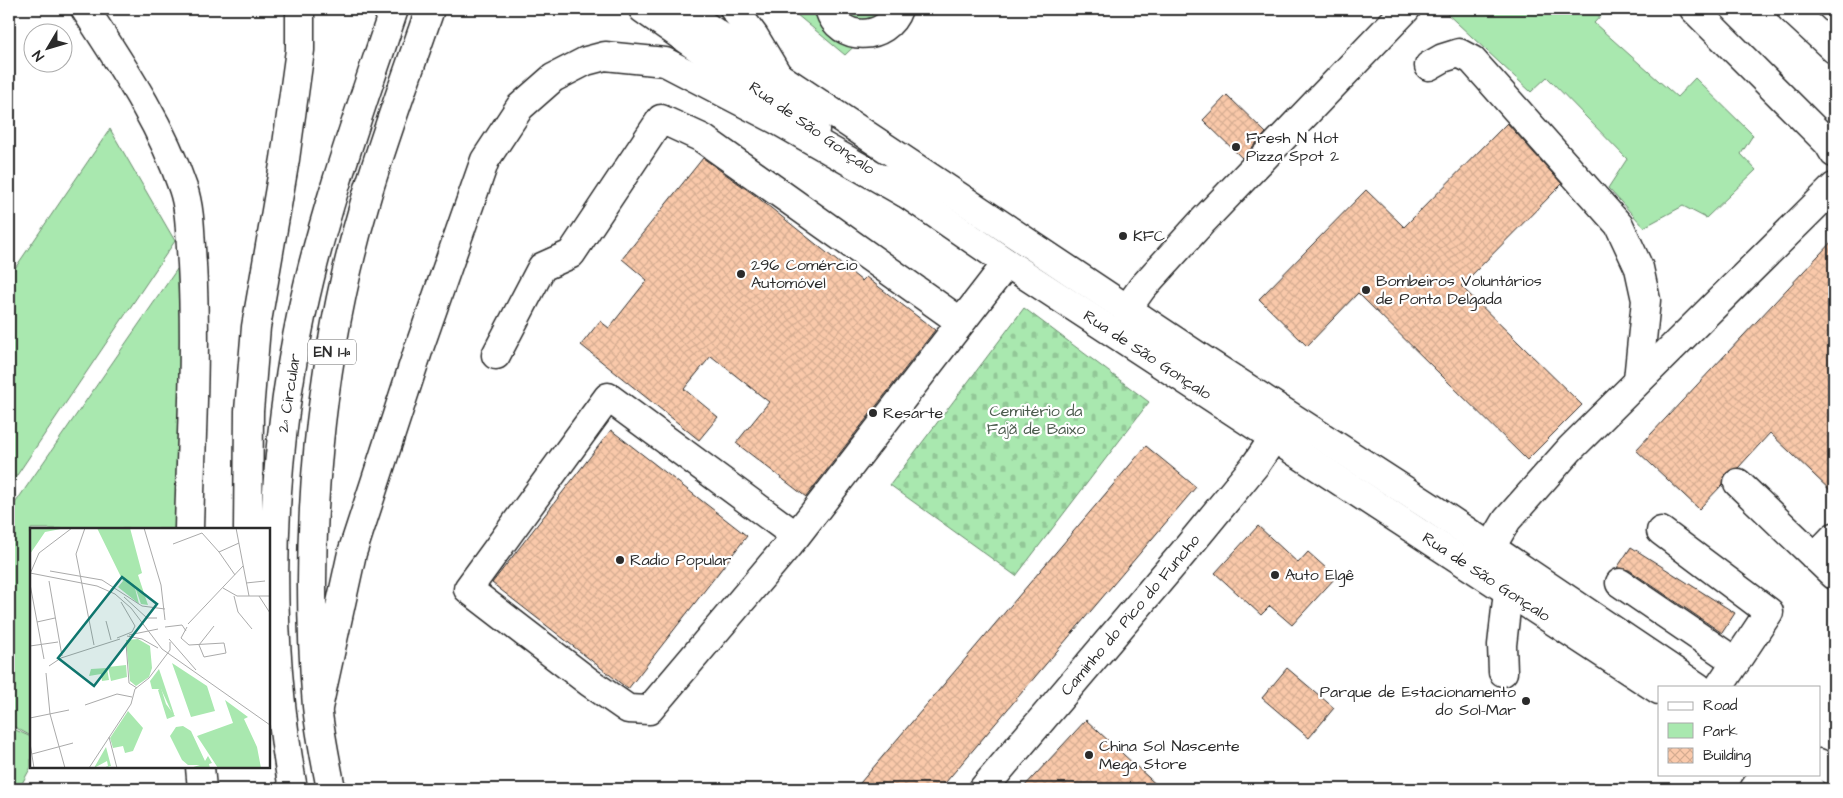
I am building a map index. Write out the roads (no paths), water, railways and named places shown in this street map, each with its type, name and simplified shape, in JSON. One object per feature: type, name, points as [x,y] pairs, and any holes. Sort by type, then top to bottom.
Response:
[{"type":"main road","points":[[85,9],[138,92],[162,138],[184,190],[190,232],[195,313],[189,528]]},
{"type":"main road","points":[[248,528],[249,411],[256,327],[285,159],[300,50],[300,9]]},
{"type":"main road","name":"2ª Circular","points":[[293,789],[283,737],[271,587],[279,450],[302,311],[337,181],[394,9]]},
{"type":"main road","name":"EN 1-1ª","points":[[331,789],[318,708],[310,590],[317,452],[336,323],[367,196],[430,9]]},
{"type":"main road","name":"Rua de São Gonçalo","points":[[643,9],[1007,263],[1273,439],[1658,689]]},
{"type":"main road","name":"Rua de São Gonçalo","points":[[681,9],[1127,309],[1490,547],[1697,686]]},
{"type":"main road","points":[[734,9],[754,36],[778,76]]},
{"type":"main road","points":[[828,9],[834,20],[843,29],[861,35],[874,33],[888,26],[899,11]]},
{"type":"main road","points":[[1127,309],[1142,288],[1201,223],[1406,9]]},
{"type":"main road","points":[[1694,9],[1832,145]]},
{"type":"main road","points":[[1791,9],[1834,50]]},
{"type":"main road","points":[[1429,66],[1443,58],[1459,53],[1472,60],[1619,225],[1639,268],[1646,300],[1638,380]]},
{"type":"main road","points":[[318,708],[352,553],[419,348],[485,160],[520,107],[553,78],[586,61],[605,56],[665,62],[777,120],[905,193]]},
{"type":"main road","points":[[496,355],[542,267],[571,254],[661,119],[702,138],[961,322]]},
{"type":"main road","points":[[1490,547],[1507,520],[1570,449],[1834,187]]},
{"type":"main road","points":[[796,536],[608,397],[468,589],[589,682],[628,708],[649,710],[796,536],[1007,263]]},
{"type":"main road","name":"Caminho do Pico do Funcho","points":[[983,789],[1183,553],[1256,464],[1273,439]]},
{"type":"main road","points":[[1738,483],[1834,575]]},
{"type":"main road","points":[[1661,531],[1769,612],[1720,686]]},
{"type":"main road","points":[[1815,556],[1834,537]]},
{"type":"main road","points":[[1620,583],[1736,662]]},
{"type":"main road","points":[[1503,672],[1502,645],[1508,591]]},
{"type":"main road","points":[[1820,764],[1834,772]]},
{"type":"main road","points":[[200,768],[202,789]]},
{"type":"main road","points":[[1754,789],[1764,776]]},
{"type":"main road","points":[[1789,776],[1810,789]]},
{"type":"place","name":"Fresh N Hot Pizza Spot 2","points":[[1236,147]]},
{"type":"place","name":"KFC","points":[[1123,236]]},
{"type":"place","name":"296 Comércio Automóvel","points":[[741,274]]},
{"type":"place","name":"Bombeiros Voluntários de Ponta Delgada","points":[[1366,290]]},
{"type":"place","name":"Resarte","points":[[873,413]]},
{"type":"place","name":"Radio Popular","points":[[620,560]]},
{"type":"place","name":"Auto Elgê","points":[[1275,575]]},
{"type":"place","name":"Parque de Estacionamento do Sol-Mar","points":[[1526,701]]},
{"type":"place","name":"China Sol Nascente Mega Store","points":[[1089,755]]},
{"type":"park label","name":"Cemitério da Fajã de Baixo","points":[[1036,420]]}]
